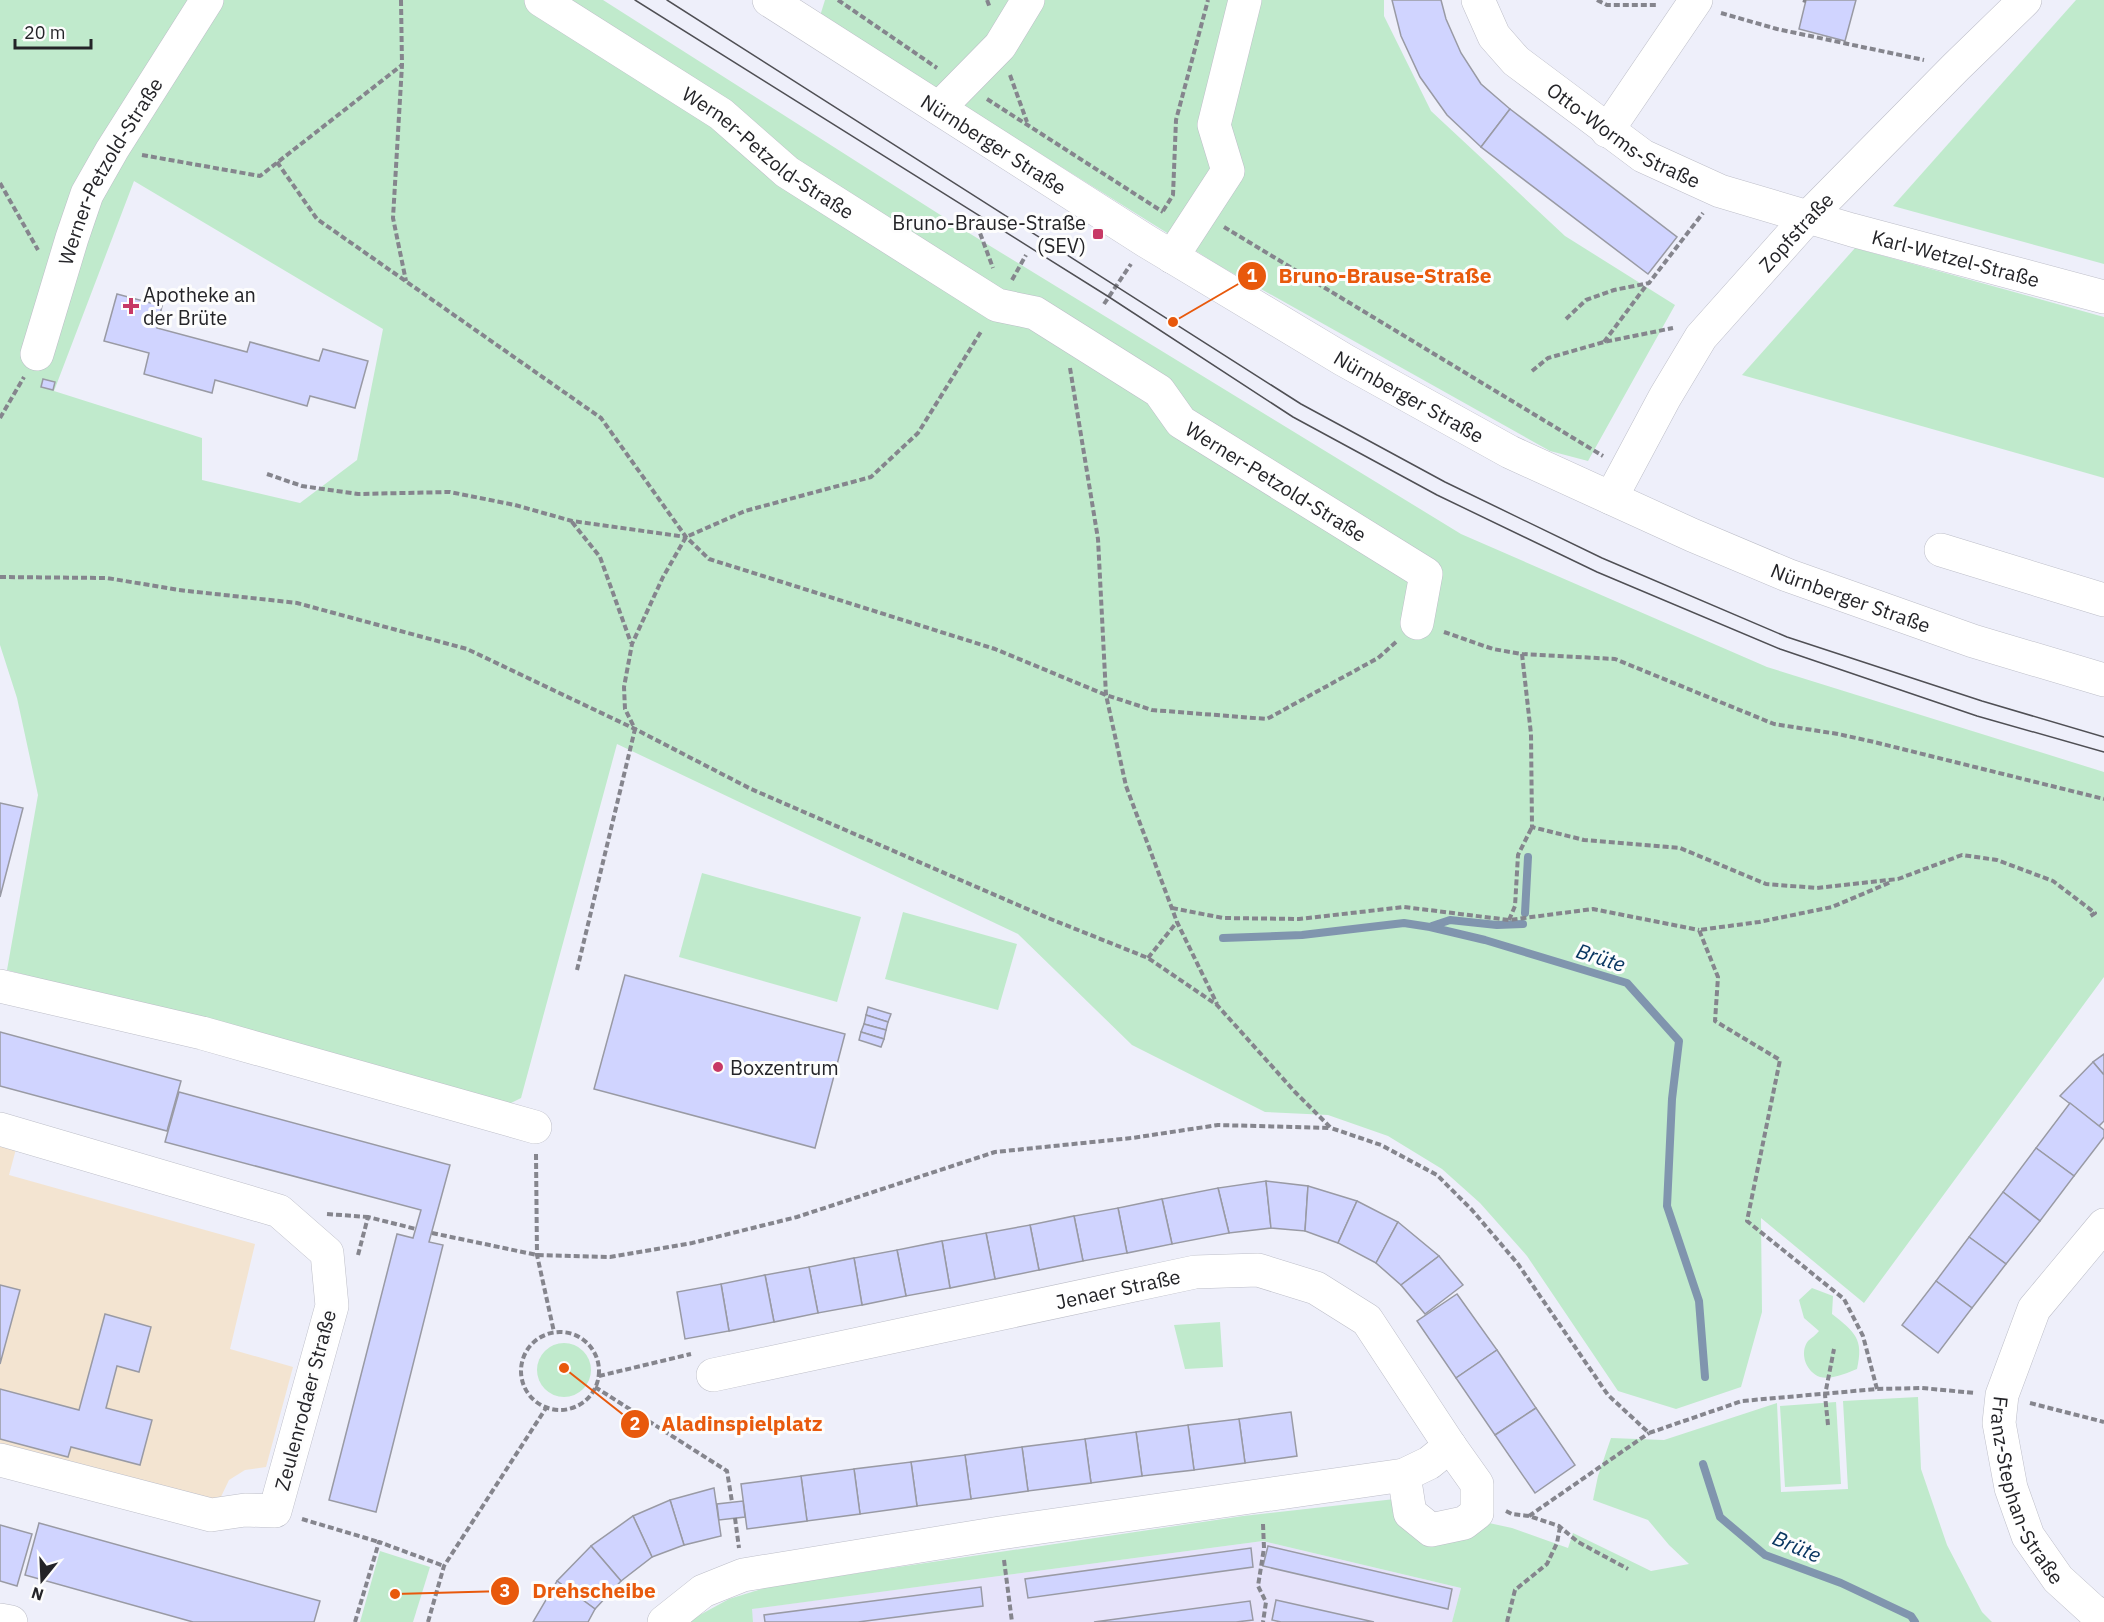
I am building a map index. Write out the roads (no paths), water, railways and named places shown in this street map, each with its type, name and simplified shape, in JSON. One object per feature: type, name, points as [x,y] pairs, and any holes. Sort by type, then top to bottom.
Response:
[{"type":"street","name":"Werner-Petzold-Straße","points":[[37,354],[87,194],[112,150],[207,0]]},
{"type":"street","name":"Werner-Petzold-Straße","points":[[541,0],[721,114],[787,172],[1064,331],[1159,391],[1181,422],[1426,574],[1417,623]]},
{"type":"street","name":"Nürnberger Straße","points":[[769,0],[1159,249],[1404,394],[1510,452],[1787,575],[1973,641],[2104,680]]},
{"type":"street","points":[[939,108],[1000,46],[1028,0]]},
{"type":"street","points":[[1159,249],[1201,213],[1228,171],[1214,125],[1245,0]]},
{"type":"street","name":"Otto-Worms-Straße","points":[[1478,0],[1494,36],[1516,61],[1643,156],[1720,191],[1809,217]]},
{"type":"street","name":"Zopfstraße","points":[[1611,498],[1625,469],[1701,337],[1809,217],[2025,0]]},
{"type":"street","points":[[1607,130],[1693,2]]},
{"type":"street","name":"Karl-Wetzel-Straße","points":[[1809,217],[2104,297]]},
{"type":"street","points":[[1941,550],[2104,600]]},
{"type":"street","points":[[0,986],[202,1033],[535,1127]]},
{"type":"street","name":"Zeulenrodaer Straße","points":[[0,1129],[279,1211],[327,1253],[332,1306],[275,1511],[244,1510],[211,1515],[0,1460]]},
{"type":"street","name":"Franz-Stephan-Straße","points":[[2104,1225],[2034,1309],[2002,1395],[2000,1423],[2011,1488],[2028,1536],[2058,1579],[2092,1610],[2104,1617]]},
{"type":"street","name":"Jenaer Straße","points":[[713,1375],[1195,1272],[1258,1270],[1316,1288],[1367,1320],[1477,1484],[1478,1513],[1464,1523],[1431,1530],[1410,1513],[1404,1475]]},
{"type":"street","points":[[664,1622],[702,1591],[743,1575],[1000,1533],[1404,1475],[1429,1463],[1450,1446]]},
{"type":"street","points":[[0,1620],[10,1622]]},
{"type":"waterway","points":[[1525,913],[1528,857]]},
{"type":"waterway","points":[[1432,926],[1450,920],[1497,925],[1523,924]]},
{"type":"waterway","name":"Brüte","points":[[1223,938],[1302,935],[1404,923],[1485,940],[1627,983],[1679,1041],[1672,1099],[1667,1206],[1699,1301],[1705,1377]]},
{"type":"waterway","name":"Brüte","points":[[1703,1464],[1720,1517],[1765,1555],[1841,1583],[1911,1616],[1915,1622]]},
{"type":"tram line","points":[[635,0],[1109,297],[1293,417],[1437,495],[1597,572],[1780,649],[1977,716],[2104,752]]},
{"type":"tram line","points":[[667,0],[1301,404],[1445,482],[1602,558],[1787,637],[1982,701],[2104,737]]},
{"type":"place","name":"Bruno-Brause-Straße (SEV)","points":[[1098,234]]},
{"type":"place","name":"Apotheke an der Brüte","points":[[131,306]]},
{"type":"place","name":"Bruno-Brause-Straße","points":[[1173,322]]},
{"type":"place","name":"Boxzentrum","points":[[718,1067]]},
{"type":"place","name":"Aladinspielplatz","points":[[564,1368]]},
{"type":"place","name":"Drehscheibe","points":[[395,1594]]}]
